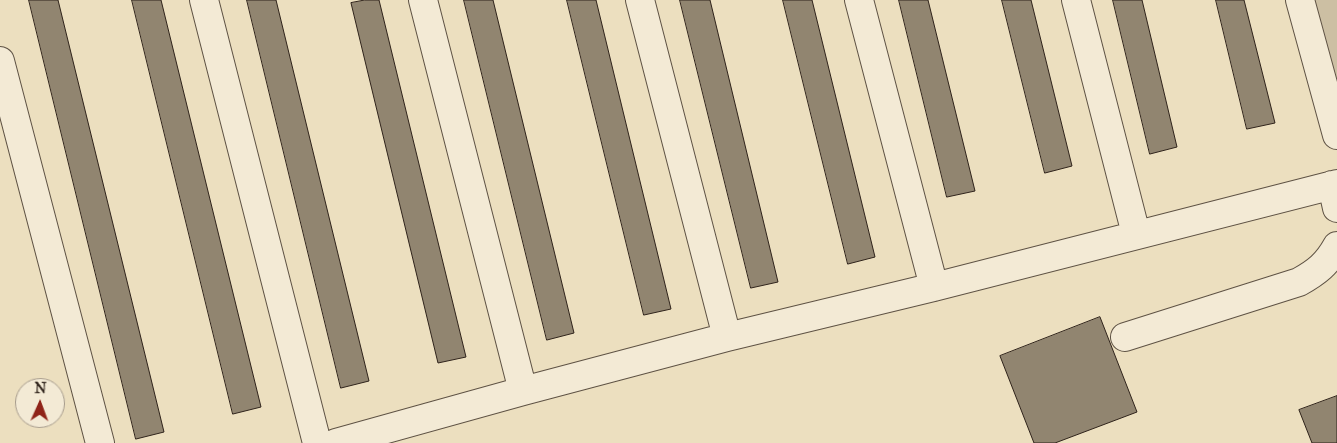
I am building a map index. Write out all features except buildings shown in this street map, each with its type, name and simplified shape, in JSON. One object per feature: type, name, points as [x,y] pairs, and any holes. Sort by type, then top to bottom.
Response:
[{"type":"street","points":[[204,0],[317,443]]},
{"type":"street","points":[[423,0],[523,391]]},
{"type":"street","points":[[640,0],[727,337]]},
{"type":"street","points":[[859,0],[934,287]]},
{"type":"street","points":[[1076,0],[1136,234]]},
{"type":"street","points":[[1300,0],[1337,135]]},
{"type":"street","points":[[0,61],[100,443]]},
{"type":"street","points":[[336,443],[727,337],[934,287],[1136,234],[1335,192]]},
{"type":"street","points":[[1125,337],[1299,282],[1318,271],[1331,257],[1337,246]]},
{"type":"shaded area","points":[[1314,0],[1337,0],[1337,92]]}]
